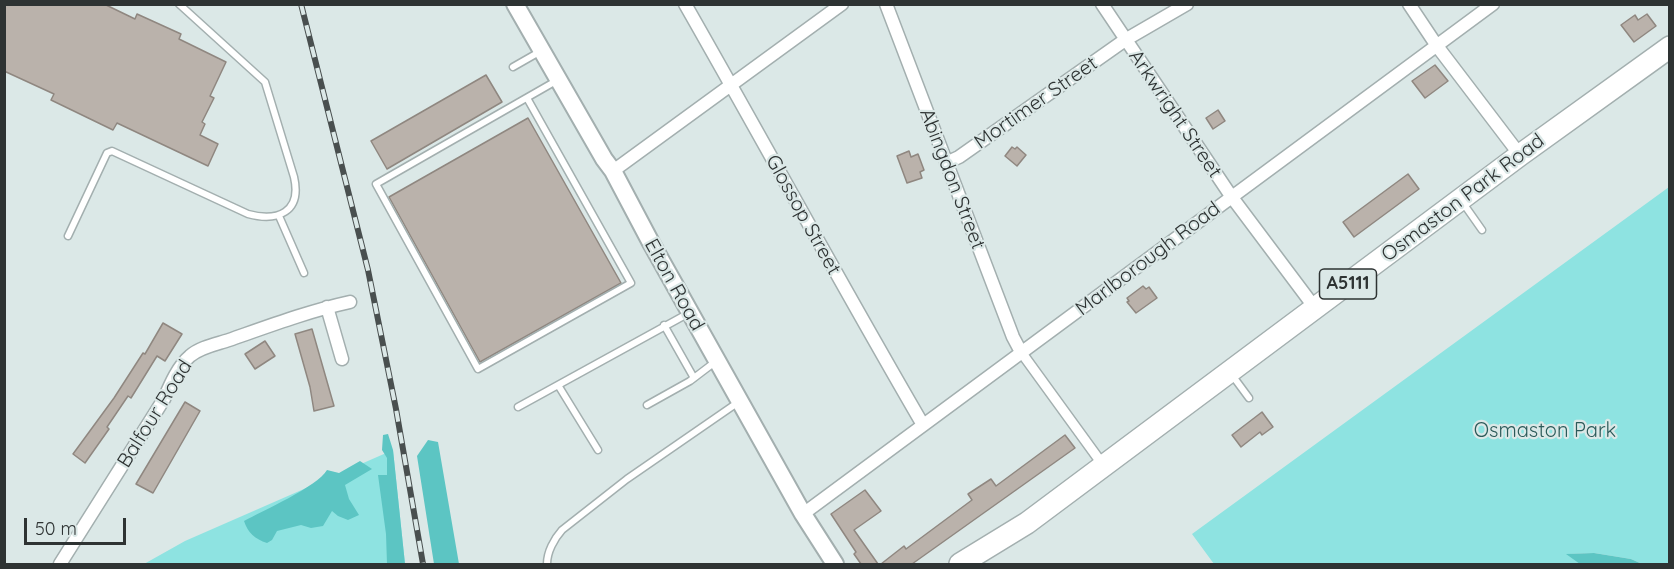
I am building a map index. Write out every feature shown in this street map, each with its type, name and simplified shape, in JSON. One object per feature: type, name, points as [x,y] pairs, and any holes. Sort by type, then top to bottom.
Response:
[{"type":"highway","name":"Osmaston Park Road","points":[[960,564],[1027,523],[1520,155],[1670,47]]},
{"type":"highway","name":"Osmaston Park Road","points":[[988,564],[1001,553],[1027,523]]},
{"type":"street","name":"Elton Road","points":[[515,4],[557,80],[613,171],[633,211],[803,514],[835,564]]},
{"type":"street","name":"Glossop Street","points":[[685,4],[822,251],[923,425]]},
{"type":"street","points":[[613,171],[842,4]]},
{"type":"street","name":"Abingdon Street","points":[[886,4],[1012,337],[1021,352]]},
{"type":"street","name":"Arkwright Street","points":[[1102,4],[1231,196],[1315,308]]},
{"type":"street","name":"Mortimer Street","points":[[946,163],[959,157],[1125,40],[1187,4]]},
{"type":"street","points":[[1409,4],[1437,46],[1520,155]]},
{"type":"street","name":"Marlborough Road","points":[[803,514],[1493,4]]},
{"type":"street","name":"Balfour Road","points":[[60,564],[164,399],[169,386],[191,355],[199,350],[327,307],[350,302]]},
{"type":"street","points":[[327,307],[342,359]]},
{"type":"street","points":[[1021,352],[1103,465]]},
{"type":"lane","points":[[68,236],[107,153],[112,151],[248,214],[269,218],[279,216],[293,203],[295,183],[265,82],[179,4]]},
{"type":"lane","points":[[513,67],[541,51]]},
{"type":"lane","points":[[527,98],[631,283],[478,369],[376,184],[557,80]]},
{"type":"lane","points":[[1460,200],[1482,230]]},
{"type":"lane","points":[[279,216],[304,273]]},
{"type":"lane","points":[[518,407],[690,312]]},
{"type":"lane","points":[[664,325],[694,378]]},
{"type":"lane","points":[[647,405],[694,378],[717,361]]},
{"type":"lane","points":[[1230,373],[1250,398]]},
{"type":"lane","points":[[558,385],[598,450]]},
{"type":"lane","points":[[547,564],[552,545],[562,530],[627,479],[740,401]]},
{"type":"green space","name":"Osmaston Park","points":[[1669,187],[1669,564],[1642,564],[1631,559],[1594,553],[1569,554],[1603,564],[1214,564],[1192,534]]},
{"type":"green space","points":[[393,450],[405,564],[144,564],[185,541]]},
{"type":"shaded area","points":[[388,434],[393,450],[405,564],[387,564],[386,534],[378,475],[387,475],[387,458],[382,450],[383,435]]},
{"type":"shaded area","points":[[428,440],[438,442],[459,564],[434,564],[417,456]]},
{"type":"shaded area","points":[[360,461],[372,469],[345,485],[349,499],[359,515],[348,520],[332,511],[323,526],[311,528],[301,525],[277,531],[272,540],[267,543],[248,529],[244,521],[301,491],[327,470],[339,473]]},
{"type":"shaded area","points":[[1594,553],[1631,559],[1642,564],[1580,564],[1566,554]]},
{"type":"building","points":[[4,4],[104,4],[135,19],[137,14],[181,34],[179,39],[226,62],[210,96],[214,98],[202,122],[205,124],[200,135],[218,144],[208,166],[117,123],[113,130],[51,100],[54,94],[4,71]]},
{"type":"building","points":[[1647,14],[1656,26],[1634,42],[1621,25],[1635,15],[1638,20]]},
{"type":"building","points":[[1435,65],[1448,81],[1425,98],[1412,81]]},
{"type":"building","points":[[486,75],[502,102],[387,169],[371,141]]},
{"type":"building","points":[[1218,110],[1225,121],[1213,129],[1206,118]]},
{"type":"building","points":[[528,118],[621,283],[480,362],[389,197]]},
{"type":"building","points":[[1012,147],[1015,149],[1017,147],[1026,155],[1017,166],[1005,156]]},
{"type":"building","points":[[909,151],[911,157],[918,154],[924,170],[920,172],[922,178],[907,183],[897,156]]},
{"type":"building","points":[[1408,174],[1419,189],[1354,237],[1343,222]]},
{"type":"building","points":[[1143,286],[1146,289],[1149,287],[1157,298],[1136,313],[1127,302],[1129,301],[1127,298]]},
{"type":"building","points":[[163,323],[182,334],[165,361],[157,356],[131,398],[128,396],[107,427],[109,429],[85,463],[73,454],[143,353],[145,354]]},
{"type":"building","points":[[312,329],[334,406],[314,411],[310,387],[295,334]]},
{"type":"building","points":[[265,341],[275,356],[255,369],[245,354]]},
{"type":"building","points":[[185,402],[200,411],[153,493],[136,484]]},
{"type":"building","points":[[1262,412],[1273,427],[1262,435],[1260,432],[1241,447],[1232,435]]},
{"type":"building","points":[[1065,435],[1075,448],[912,564],[881,564],[904,546],[906,549],[972,500],[968,494],[991,479],[996,486]]},
{"type":"building","points":[[865,490],[881,511],[854,530],[878,564],[861,564],[854,554],[856,552],[831,514]]},
{"type":"railway","points":[[301,4],[368,270],[396,409],[423,564]]}]
